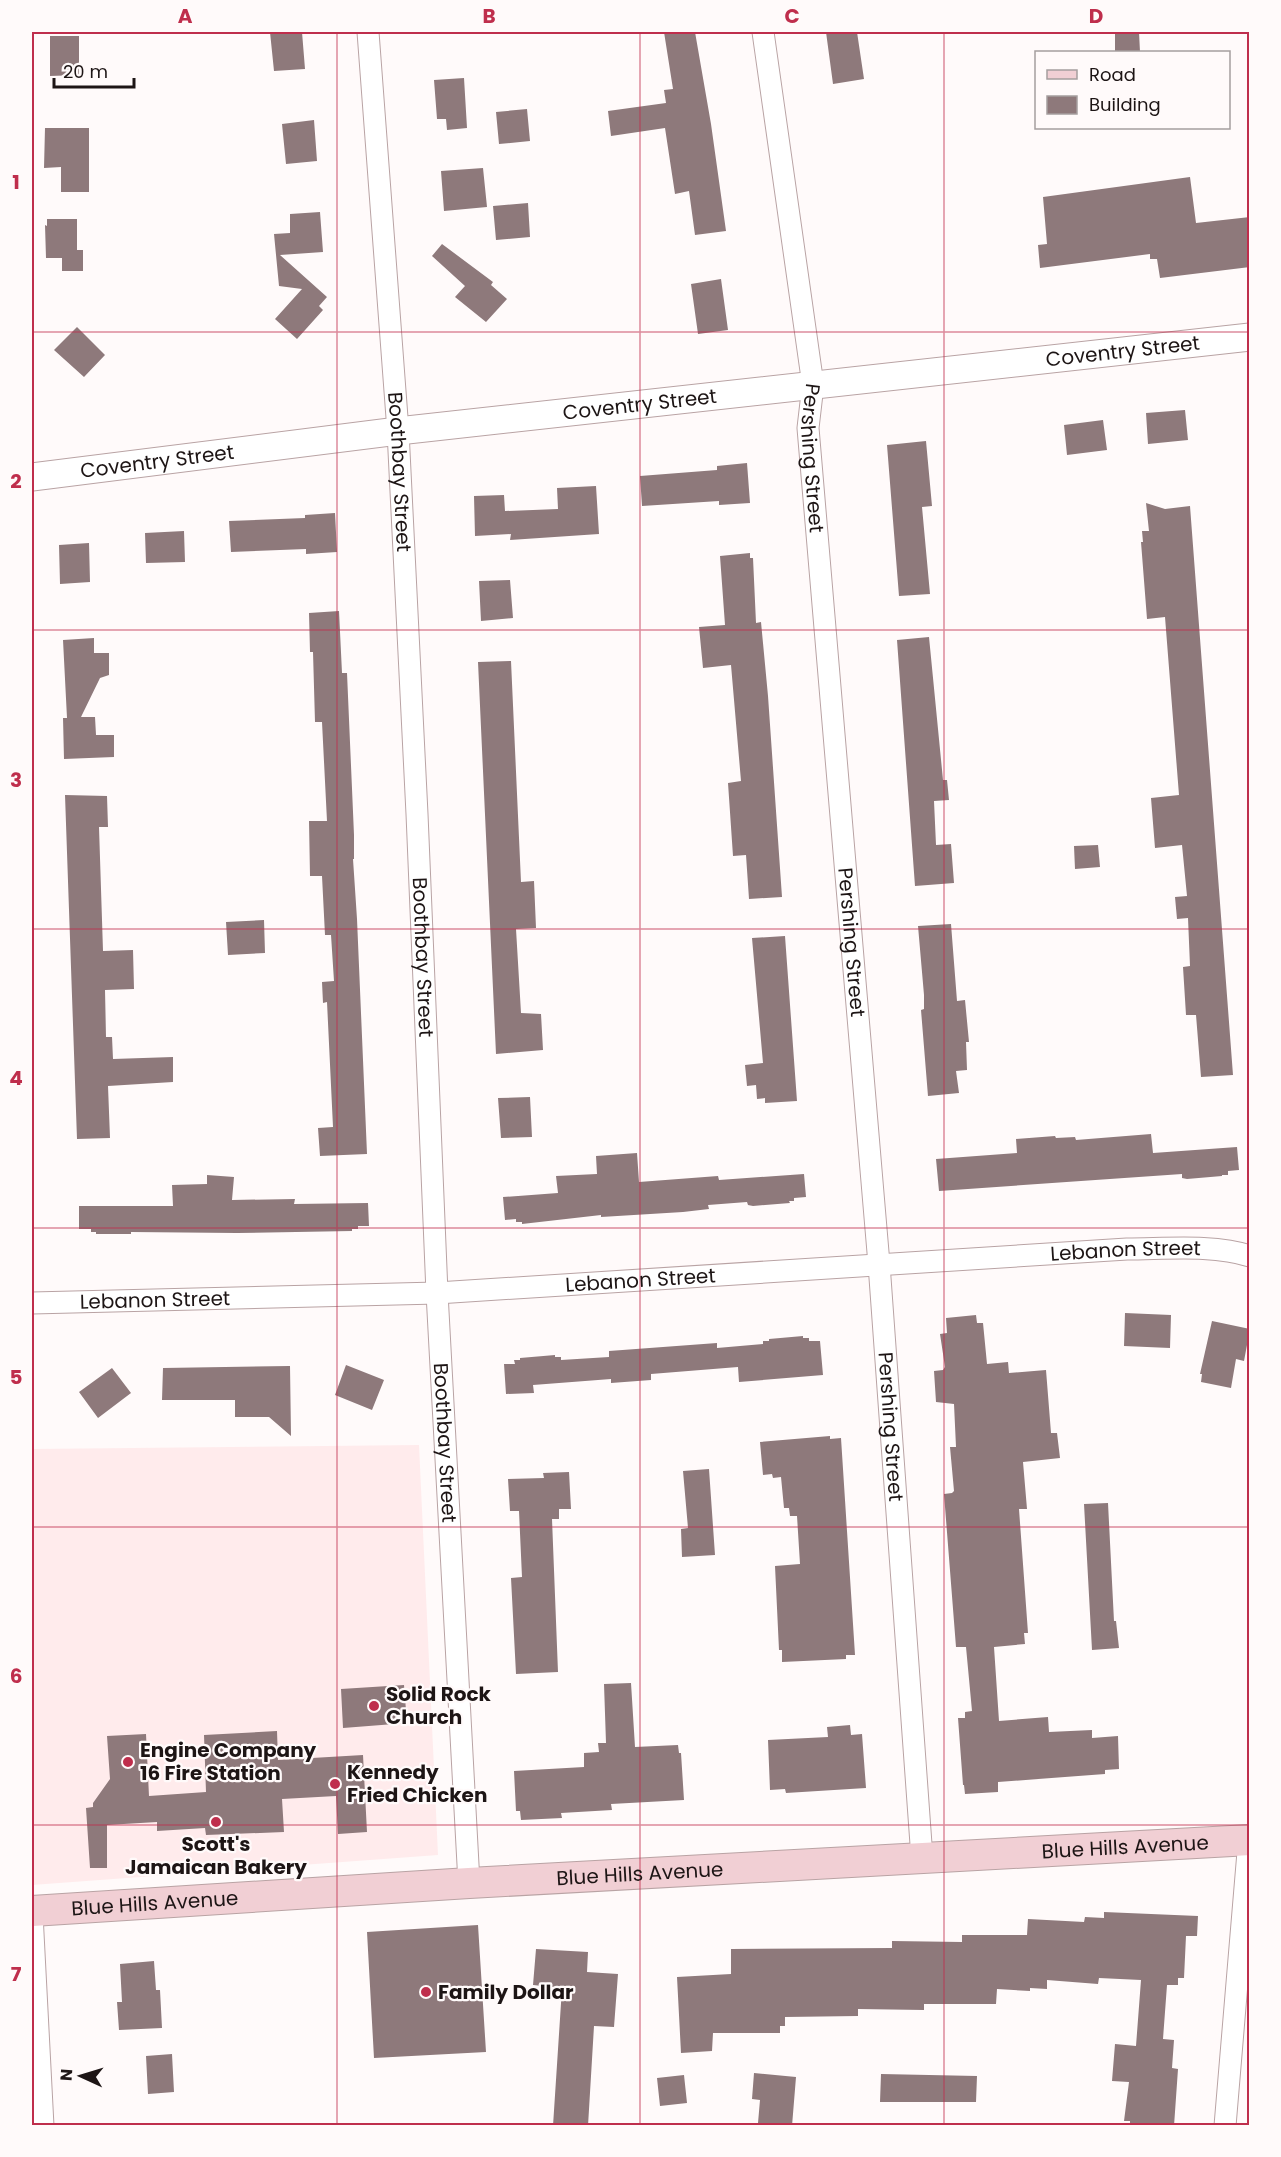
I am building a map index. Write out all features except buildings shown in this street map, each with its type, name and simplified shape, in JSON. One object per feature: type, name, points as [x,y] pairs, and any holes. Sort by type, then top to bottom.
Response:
[{"type":"main road","name":"Blue Hills Avenue","points":[[32,1912],[469,1883],[1249,1840]]},
{"type":"street","name":"Boothbay Street","points":[[368,32],[398,431],[437,1293],[469,1883]]},
{"type":"street","name":"Pershing Street","points":[[763,32],[813,386],[808,428],[879,1264],[922,1858]]},
{"type":"street","name":"Coventry Street","points":[[32,477],[398,431],[813,386],[1249,343]]},
{"type":"street","name":"Lebanon Street","points":[[32,1303],[437,1293],[1127,1249],[1193,1249],[1238,1252],[1250,1256]]},
{"type":"street","points":[[1225,2126],[1249,1840]]},
{"type":"street","points":[[32,1912],[43,2126]]},
{"type":"shaded area","points":[[419,1445],[438,1855],[32,1885],[32,1449]]},
{"type":"place","name":"Solid Rock Church","points":[[374,1706]]},
{"type":"place","name":"Engine Company 16 Fire Station","points":[[128,1762]]},
{"type":"place","name":"Kennedy Fried Chicken","points":[[335,1784]]},
{"type":"place","name":"Scott's Jamaican Bakery","points":[[216,1822]]},
{"type":"place","name":"Family Dollar","points":[[426,1992]]}]
